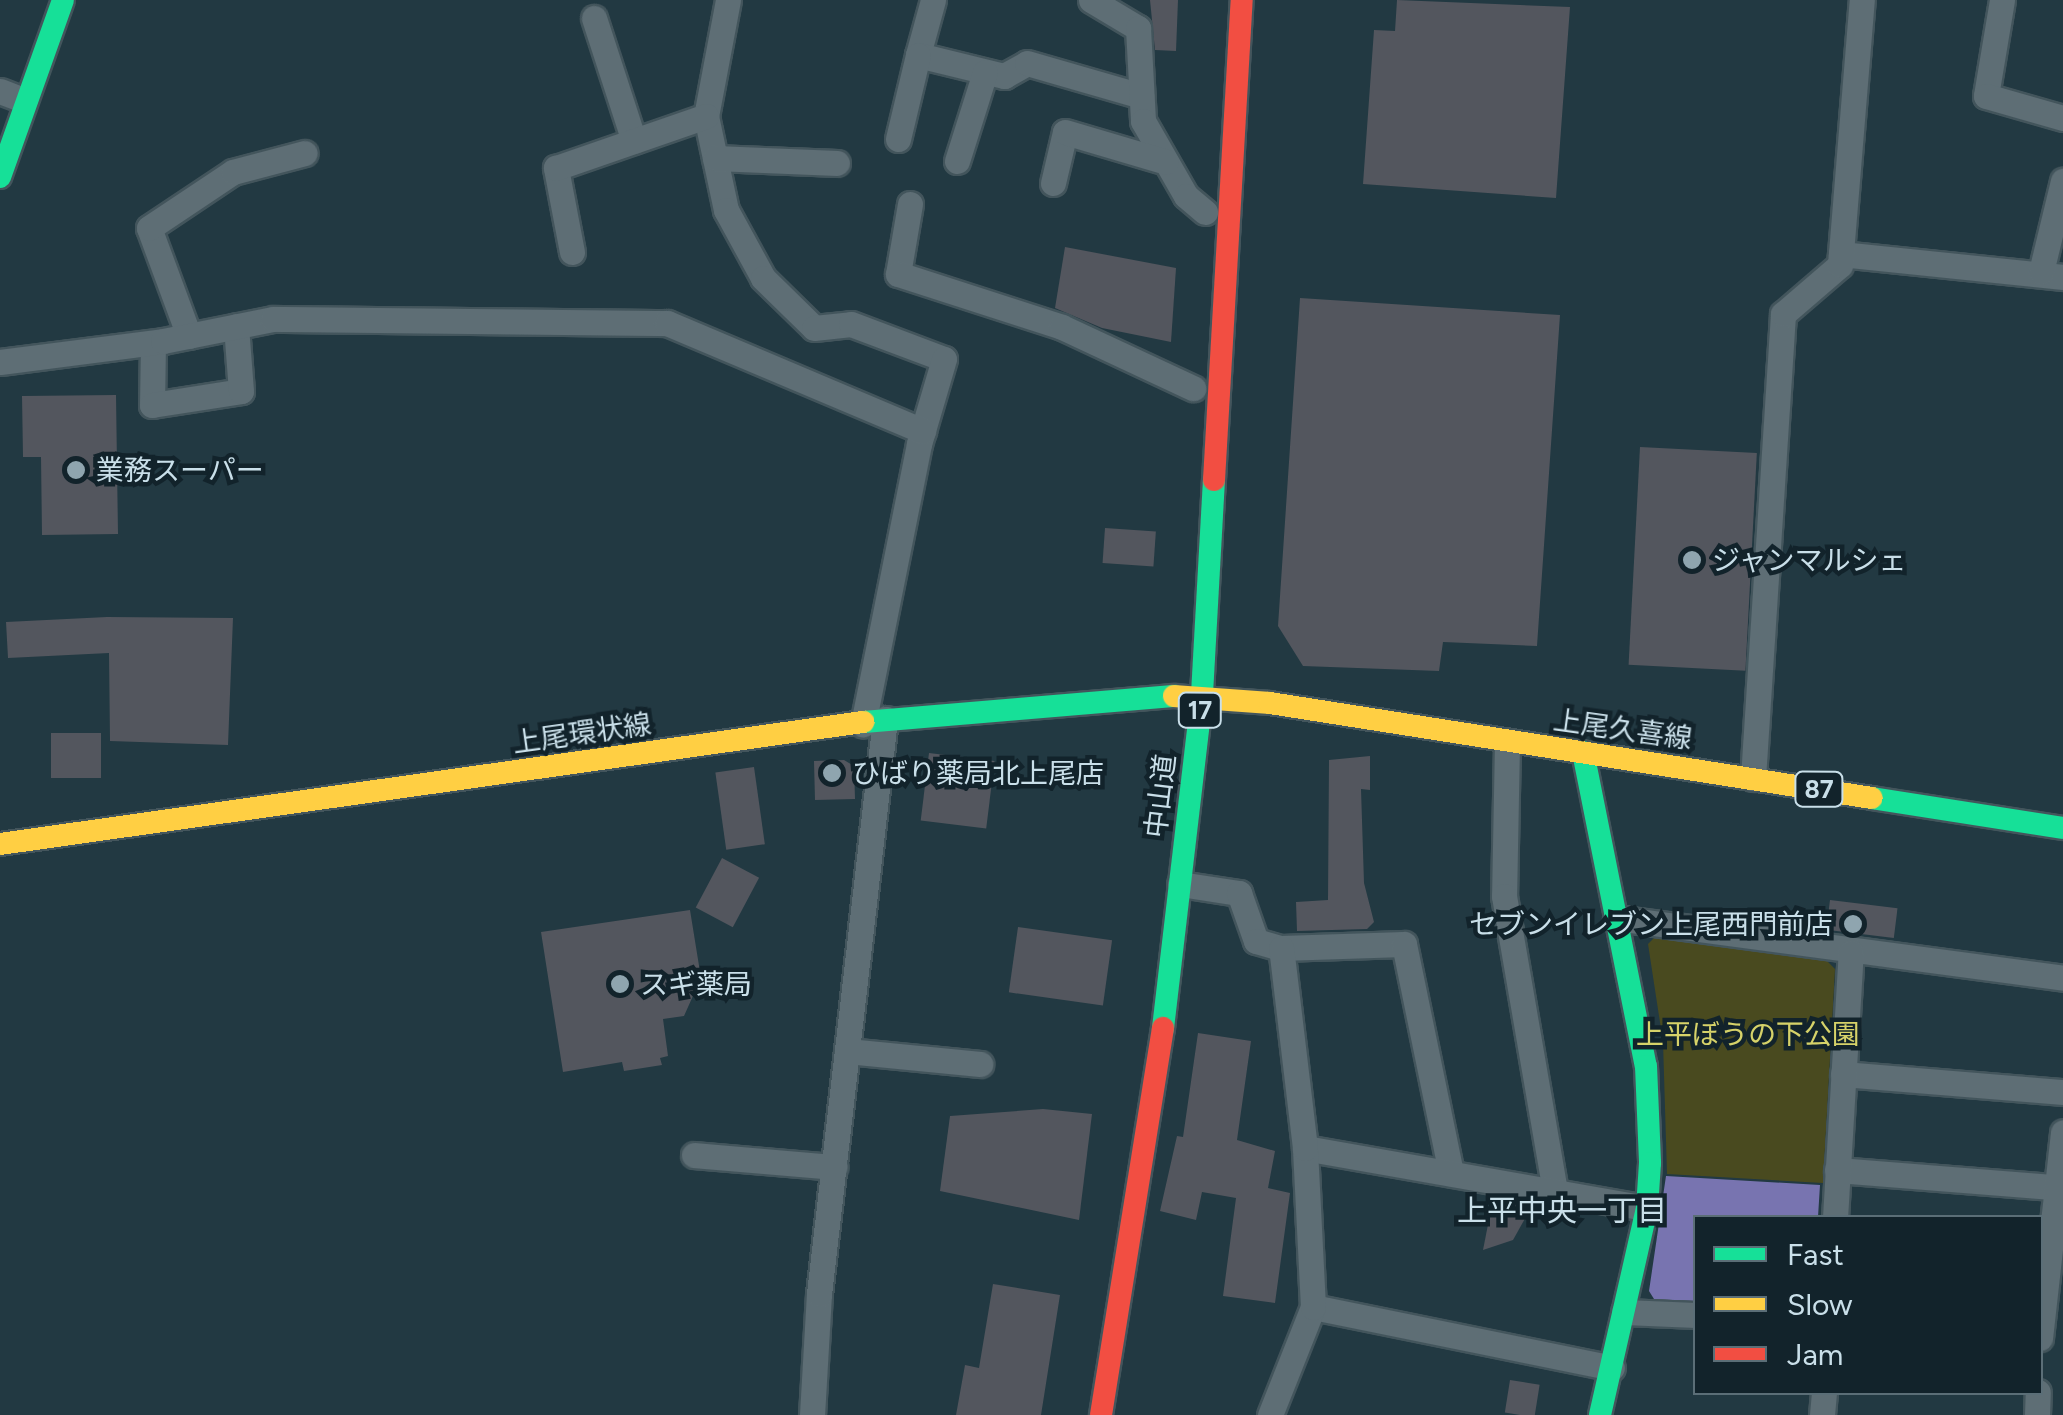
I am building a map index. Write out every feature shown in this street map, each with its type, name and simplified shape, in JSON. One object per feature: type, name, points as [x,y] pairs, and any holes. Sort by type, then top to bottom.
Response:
[{"type":"main road","points":[[0,177],[12,95],[63,0]]},
{"type":"main road","points":[[1200,290],[1217,0]]},
{"type":"main road","name":"中山道","points":[[1101,1415],[1160,1050],[1202,694],[1242,0]]},
{"type":"main road","name":"上尾久喜線","points":[[1173,696],[1202,694],[2063,828]]},
{"type":"main road","name":"上尾環状線","points":[[0,844],[874,722],[1173,696]]},
{"type":"main road","points":[[1579,752],[1646,1066],[1646,1208],[1600,1415]]},
{"type":"street","points":[[728,0],[706,116],[726,210],[763,278],[814,328],[851,324],[944,360],[923,431],[874,722],[812,1415]]},
{"type":"street","points":[[898,139],[933,0]]},
{"type":"street","points":[[1091,0],[1138,28],[1142,122],[1204,212]]},
{"type":"street","points":[[1752,778],[1783,314],[1840,265],[1862,0]]},
{"type":"street","points":[[2002,0],[1986,96],[2063,118]]},
{"type":"street","points":[[594,18],[634,141]]},
{"type":"street","points":[[918,55],[1004,76],[1027,63],[1141,96]]},
{"type":"street","points":[[957,161],[985,72]]},
{"type":"street","points":[[572,252],[556,168],[706,116]]},
{"type":"street","points":[[1053,184],[1065,132],[1166,162]]},
{"type":"street","points":[[189,336],[149,228],[233,172],[305,153]]},
{"type":"street","points":[[715,158],[837,163]]},
{"type":"street","points":[[1841,254],[2052,275],[2063,182]]},
{"type":"street","points":[[910,204],[898,274],[1062,327],[1193,388]]},
{"type":"street","points":[[0,362],[153,343],[274,318],[667,323],[923,431]]},
{"type":"street","points":[[153,343],[152,405],[242,391],[236,326]]},
{"type":"street","points":[[1508,744],[1504,896],[1555,1192]]},
{"type":"street","points":[[1180,884],[1239,893],[1256,941],[1281,948],[1404,944],[1451,1173]]},
{"type":"street","points":[[1616,918],[2063,978]]},
{"type":"street","points":[[1270,1415],[1313,1307],[1305,1148],[1281,948]]},
{"type":"street","points":[[1834,1215],[1851,952]]},
{"type":"street","points":[[847,1051],[980,1064]]},
{"type":"street","points":[[1843,1074],[2063,1092]]},
{"type":"street","points":[[2043,1318],[2049,1278],[2052,1187],[2063,1132]]},
{"type":"street","points":[[1305,1148],[1646,1208]]},
{"type":"street","points":[[694,1155],[834,1168]]},
{"type":"street","points":[[1838,1170],[2052,1187]]},
{"type":"street","points":[[1313,1307],[1612,1368]]},
{"type":"street","points":[[1624,1312],[1693,1314]]},
{"type":"green space","name":"上平ぼうの下公園","points":[[1656,936],[1827,961],[1835,969],[1823,1183],[1667,1174],[1663,1042],[1648,944]]},
{"type":"shaded area","points":[[1666,1176],[1820,1185],[1818,1215],[1693,1215],[1693,1309],[1659,1307],[1649,1291]]},
{"type":"building","points":[[1150,0],[1178,0],[1176,51],[1155,50]]},
{"type":"building","points":[[1397,0],[1570,7],[1556,198],[1363,184],[1374,30],[1395,31]]},
{"type":"building","points":[[1065,247],[1176,268],[1171,342],[1102,328],[1055,308]]},
{"type":"building","points":[[1300,298],[1560,315],[1537,646],[1443,642],[1439,671],[1303,666],[1278,626]]},
{"type":"building","points":[[116,395],[118,534],[42,535],[41,457],[23,457],[22,396]]},
{"type":"building","name":"ジャンマルシェ","points":[[1640,447],[1757,453],[1745,671],[1629,665]]},
{"type":"building","points":[[1105,528],[1156,532],[1153,566],[1103,563]]},
{"type":"building","points":[[107,617],[233,618],[228,745],[110,741],[109,653],[8,658],[6,622]]},
{"type":"building","points":[[51,733],[101,733],[101,778],[51,778]]},
{"type":"building","points":[[929,753],[995,761],[986,829],[921,820]]},
{"type":"building","points":[[1370,756],[1370,790],[1361,789],[1364,883],[1374,922],[1367,929],[1297,931],[1296,902],[1328,900],[1329,760]]},
{"type":"building","points":[[844,760],[854,766],[855,799],[815,800],[814,761]]},
{"type":"building","points":[[754,767],[765,844],[726,850],[715,772]]},
{"type":"building","points":[[722,858],[759,878],[733,927],[696,907]]},
{"type":"building","points":[[1830,900],[1897,908],[1894,938],[1826,930]]},
{"type":"building","points":[[690,910],[701,978],[684,1016],[663,1019],[668,1056],[660,1058],[662,1065],[624,1071],[622,1062],[563,1072],[541,932]]},
{"type":"building","points":[[1018,927],[1112,940],[1103,1006],[1009,992]]},
{"type":"building","points":[[1198,1033],[1251,1041],[1237,1140],[1275,1151],[1268,1188],[1290,1193],[1275,1303],[1223,1296],[1236,1198],[1202,1192],[1196,1220],[1160,1211],[1177,1136],[1183,1137]]},
{"type":"building","points":[[1043,1109],[1092,1114],[1079,1220],[940,1191],[950,1116]]},
{"type":"building","points":[[1493,1199],[1532,1206],[1513,1240],[1483,1250]]},
{"type":"building","points":[[993,1284],[1060,1295],[1041,1415],[956,1415],[965,1365],[979,1368]]},
{"type":"building","points":[[1510,1380],[1540,1385],[1535,1415],[1505,1413]]},
{"type":"traffic: fast","points":[[0,177],[63,0]]},
{"type":"traffic: fast","points":[[1163,1028],[1202,694],[1214,480]]},
{"type":"traffic: fast","points":[[863,722],[1174,696]]},
{"type":"traffic: fast","points":[[1583,752],[1646,1066],[1650,1163],[1647,1208],[1600,1415]]},
{"type":"traffic: fast","points":[[1872,798],[2063,828]]},
{"type":"traffic: slow","points":[[1174,696],[1270,703],[1872,798]]},
{"type":"traffic: slow","points":[[0,844],[863,722]]},
{"type":"traffic: jam","points":[[1214,480],[1242,0]]},
{"type":"traffic: jam","points":[[1101,1415],[1163,1028]]},
{"type":"place","name":"業務スーパー","points":[[76,470]]},
{"type":"place","name":"ジャンマルシェ","points":[[1692,560]]},
{"type":"place","name":"ひばり薬局北上尾店","points":[[832,773]]},
{"type":"place","name":"セブンイレブン上尾西門前店","points":[[1853,924]]},
{"type":"place","name":"スギ薬局","points":[[620,984]]},
{"type":"district","name":"上平中央一丁目","points":[[1562,1211]]}]
